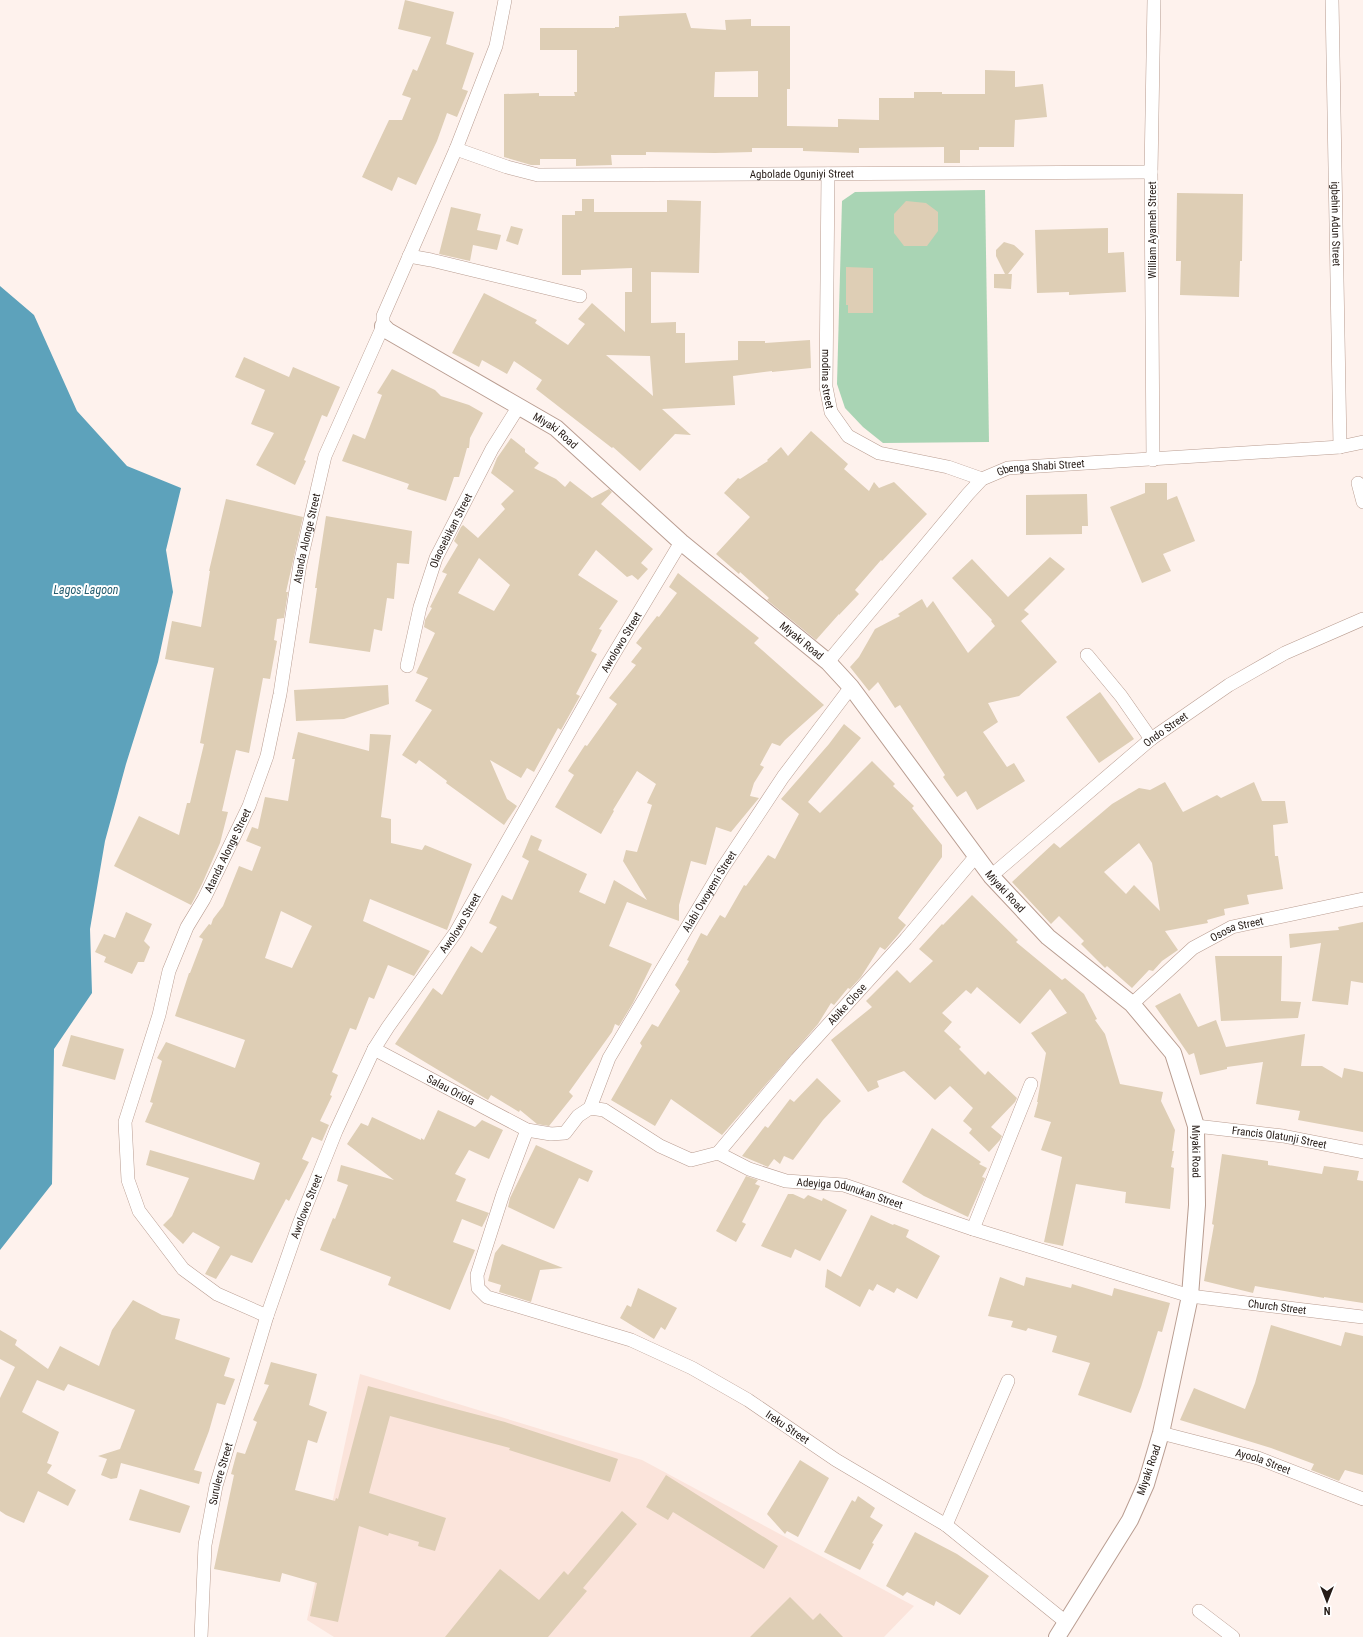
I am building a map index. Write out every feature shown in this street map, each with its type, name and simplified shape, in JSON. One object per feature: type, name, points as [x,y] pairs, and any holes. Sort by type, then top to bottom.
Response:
[{"type":"street","name":"Atanda Alonge Street","points":[[267,1316],[217,1294],[183,1269],[139,1211],[128,1180],[125,1122],[159,1015],[169,971],[186,927],[204,899],[249,806],[267,756],[280,694],[300,564],[325,456],[383,326],[383,316],[456,149],[496,46],[505,0]]},
{"type":"street","name":"William Ayameh Street","points":[[1153,460],[1151,172],[1154,0]]},
{"type":"street","name":"igbehin Adun Street","points":[[1332,0],[1340,447]]},
{"type":"street","name":"Agbolade Oguniyi Street","points":[[456,149],[506,167],[538,175],[1151,172]]},
{"type":"street","name":"modina street","points":[[828,174],[826,387],[831,412],[848,436],[879,453],[948,467],[982,479]]},
{"type":"street","points":[[408,256],[431,260],[580,296]]},
{"type":"street","name":"Miyaki Road","points":[[383,326],[388,332],[520,406],[556,428],[681,542],[828,662],[851,687],[991,876],[1048,937],[1132,1004],[1174,1053],[1196,1126],[1196,1205],[1190,1296],[1161,1433],[1146,1484],[1130,1520],[1057,1637]]},
{"type":"street","name":"Olaosebikan Street","points":[[407,666],[420,607],[436,558],[492,449],[520,406]]},
{"type":"street","name":"Gbenga Shabi Street","points":[[828,662],[968,494],[982,479],[1008,468],[1340,447],[1363,442]]},
{"type":"street","points":[[1358,483],[1363,502]]},
{"type":"street","name":"Awolowo Street","points":[[267,1316],[299,1224],[336,1131],[374,1049],[456,932],[609,662],[681,542]]},
{"type":"street","name":"Ondo Street","points":[[991,876],[1151,739],[1229,685],[1286,653],[1363,619]]},
{"type":"street","points":[[1087,655],[1121,696],[1151,739]]},
{"type":"street","name":"Alabi Owoyemi Street","points":[[590,1108],[609,1058],[722,869],[784,777],[851,687]]},
{"type":"street","name":"Abike Close","points":[[718,1153],[797,1059],[906,940],[976,856]]},
{"type":"street","name":"Ososa Street","points":[[1132,1004],[1193,948],[1232,927],[1363,899]]},
{"type":"street","name":"Salau Oriola","points":[[374,1049],[527,1130]]},
{"type":"street","points":[[973,1229],[1031,1084]]},
{"type":"street","points":[[527,1130],[551,1134],[565,1133],[578,1116],[590,1108],[604,1110],[660,1146],[691,1160],[718,1153]]},
{"type":"street","name":"Francis Olatunji Street","points":[[1196,1126],[1283,1136],[1363,1152]]},
{"type":"street","name":"Ireku Street","points":[[527,1130],[503,1194],[477,1275],[478,1288],[487,1297],[631,1340],[692,1368],[748,1400],[836,1460],[946,1526],[1067,1623]]},
{"type":"street","name":"Adeyiga Odunukan Street","points":[[718,1153],[749,1169],[786,1181],[844,1185],[973,1229],[1190,1296]]},
{"type":"street","name":"Church Street","points":[[1190,1296],[1363,1317]]},
{"type":"street","name":"Surulere Street","points":[[201,1637],[205,1545],[216,1486],[267,1316]]},
{"type":"street","points":[[946,1526],[1008,1380]]},
{"type":"street","name":"Ayoola Street","points":[[1161,1433],[1258,1458],[1363,1499]]},
{"type":"street","points":[[1199,1611],[1233,1637]]},
{"type":"shaded area","points":[[360,1374],[642,1460],[914,1606],[884,1637],[334,1637],[307,1620]]},
{"type":"green space","points":[[985,190],[989,442],[883,443],[863,427],[845,408],[837,384],[842,201],[855,192]]},
{"type":"water","name":"Lagos Lagoon","points":[[0,286],[34,315],[77,411],[127,466],[181,488],[166,550],[173,592],[158,662],[126,764],[105,841],[90,929],[92,993],[54,1049],[52,1184],[0,1250]]},
{"type":"building","points":[[405,0],[454,12],[446,44],[474,53],[462,89],[468,91],[457,117],[447,113],[437,141],[416,185],[398,177],[392,191],[362,177],[389,120],[402,120],[411,98],[402,95],[413,69],[417,71],[431,37],[398,29]]},
{"type":"building","points":[[686,13],[691,28],[726,30],[725,20],[751,19],[751,26],[790,26],[790,89],[787,89],[787,126],[838,127],[838,119],[879,120],[879,98],[914,98],[914,92],[942,92],[942,94],[985,94],[985,70],[1015,71],[1015,87],[1043,84],[1047,117],[1015,120],[1014,147],[979,147],[979,150],[960,150],[960,163],[944,163],[944,147],[859,148],[859,153],[803,151],[803,148],[752,148],[752,152],[715,153],[646,152],[646,155],[611,155],[612,165],[576,166],[576,159],[540,159],[540,165],[531,165],[504,157],[504,94],[539,93],[539,96],[575,96],[574,92],[577,92],[577,50],[540,50],[540,28],[615,28],[619,27],[619,16]],"holes":[[[758,71],[758,97],[714,97],[715,72]]]},
{"type":"building","points":[[1177,193],[1243,194],[1242,261],[1240,261],[1239,297],[1180,295],[1181,261],[1176,261]]},
{"type":"building","points":[[582,199],[594,199],[594,212],[667,212],[667,200],[701,201],[699,273],[651,272],[651,323],[676,322],[676,333],[685,333],[685,363],[738,360],[738,341],[765,341],[765,343],[810,340],[811,368],[733,376],[735,405],[662,409],[691,435],[675,434],[640,471],[613,447],[612,448],[536,389],[542,380],[514,361],[507,374],[482,360],[479,367],[452,353],[484,293],[537,320],[535,323],[568,345],[585,324],[578,319],[592,303],[625,332],[625,292],[632,292],[632,268],[581,270],[581,275],[562,275],[562,215],[575,215],[575,211],[582,211]],"holes":[[[606,355],[650,356],[653,396]]]},
{"type":"building","points":[[906,201],[926,203],[938,212],[938,231],[927,246],[904,246],[894,233],[894,214]]},
{"type":"building","points":[[451,207],[481,214],[477,230],[501,235],[497,250],[473,245],[470,261],[439,254]]},
{"type":"building","points":[[511,226],[523,229],[518,245],[506,241]]},
{"type":"building","points":[[1108,228],[1108,253],[1124,252],[1126,292],[1069,295],[1069,292],[1037,293],[1035,230]]},
{"type":"building","points":[[1004,242],[1014,245],[1024,254],[1008,274],[1012,274],[1011,289],[994,288],[994,274],[1005,274],[996,256],[996,250]]},
{"type":"building","points":[[846,267],[873,268],[873,313],[848,313],[848,305],[846,305]]},
{"type":"building","points":[[244,357],[289,377],[293,367],[340,387],[327,417],[322,415],[304,460],[306,461],[295,485],[256,465],[274,433],[251,424],[265,390],[235,377]]},
{"type":"building","points":[[392,369],[435,390],[441,396],[469,405],[483,413],[470,438],[469,448],[467,448],[459,477],[454,477],[446,501],[407,489],[409,484],[342,461],[353,434],[365,439],[382,395],[377,393]]},
{"type":"building","points":[[811,431],[848,464],[844,469],[869,491],[874,482],[879,488],[894,482],[927,514],[882,561],[881,560],[855,590],[859,594],[816,640],[767,600],[769,598],[740,572],[739,574],[716,554],[750,517],[724,493],[738,478],[740,479],[768,461],[767,460],[781,447],[788,456]]},
{"type":"building","points":[[511,438],[539,463],[534,468],[556,479],[565,487],[570,481],[592,498],[609,489],[612,492],[601,504],[653,549],[641,563],[648,569],[638,580],[632,575],[627,577],[596,550],[578,575],[618,601],[599,629],[602,630],[591,651],[597,654],[576,694],[580,696],[561,730],[558,728],[534,772],[527,768],[521,778],[490,760],[507,799],[517,806],[504,825],[446,783],[447,781],[419,760],[416,764],[402,755],[432,710],[415,701],[428,678],[416,673],[435,633],[424,627],[425,620],[447,574],[442,572],[458,545],[454,541],[463,525],[478,538],[505,509],[501,504],[514,491],[491,473],[497,458]],"holes":[[[479,558],[510,585],[494,611],[458,593]]]},
{"type":"building","points":[[1145,483],[1167,483],[1167,500],[1177,496],[1195,541],[1163,554],[1171,571],[1142,583],[1110,507],[1145,493]]},
{"type":"building","points":[[1087,494],[1088,526],[1082,526],[1082,534],[1026,535],[1026,495]]},
{"type":"building","points":[[226,499],[303,517],[286,592],[288,592],[284,618],[277,619],[274,640],[277,641],[270,679],[263,678],[249,753],[236,750],[222,811],[228,812],[220,843],[191,905],[114,866],[139,816],[179,835],[187,803],[190,803],[204,744],[200,743],[214,668],[165,659],[172,621],[201,627],[209,571]]},
{"type":"building","points":[[326,516],[412,531],[409,564],[397,563],[394,599],[387,598],[382,631],[374,629],[370,652],[309,643],[317,588],[315,588]]},
{"type":"building","points":[[1050,557],[1065,569],[1024,610],[1029,614],[1021,621],[1057,662],[1019,696],[988,703],[998,722],[983,732],[1007,767],[1014,763],[1025,781],[977,810],[966,791],[957,797],[943,777],[945,775],[900,705],[895,708],[878,682],[869,691],[850,667],[859,657],[875,629],[900,616],[898,614],[922,599],[927,608],[933,601],[968,653],[995,626],[991,621],[992,620],[952,578],[972,559],[1008,597]]},
{"type":"building","points":[[678,573],[759,638],[754,643],[824,705],[780,746],[772,743],[760,765],[764,767],[754,783],[750,796],[759,798],[731,832],[716,827],[706,865],[691,861],[679,905],[679,921],[627,902],[609,946],[652,964],[633,1003],[619,1026],[615,1024],[612,1032],[569,1092],[573,1096],[549,1126],[537,1124],[520,1110],[519,1112],[491,1095],[488,1100],[395,1044],[433,988],[442,995],[471,946],[482,953],[497,927],[489,923],[502,895],[512,900],[529,861],[522,857],[531,835],[542,840],[538,850],[587,874],[579,892],[605,904],[614,880],[647,900],[623,861],[626,850],[637,852],[652,805],[647,803],[656,784],[637,771],[613,810],[614,811],[601,834],[555,807],[574,775],[568,771],[585,745],[587,746],[617,704],[609,698],[636,665],[631,662],[642,648],[636,643],[657,616],[659,617],[677,593],[669,587]]},
{"type":"building","points":[[388,685],[389,704],[344,719],[296,721],[294,690]]},
{"type":"building","points":[[1100,692],[1134,739],[1099,763],[1066,717]]},
{"type":"building","points":[[844,724],[861,738],[808,802],[820,813],[872,761],[895,784],[893,786],[914,806],[912,808],[942,845],[942,857],[898,918],[906,925],[885,950],[880,947],[861,977],[850,989],[848,988],[834,1005],[831,1003],[818,1024],[722,1135],[671,1099],[655,1126],[611,1100],[642,1046],[640,1043],[652,1024],[658,1027],[680,991],[675,985],[689,961],[687,960],[701,933],[707,936],[720,915],[725,918],[744,885],[746,886],[768,855],[775,859],[799,814],[781,799],[829,744]]},
{"type":"building","points":[[298,732],[369,751],[370,734],[391,735],[381,817],[391,819],[391,843],[422,850],[425,845],[472,864],[447,930],[370,899],[363,921],[430,951],[414,976],[388,965],[374,999],[369,997],[356,1030],[350,1028],[332,1072],[338,1075],[330,1095],[332,1096],[320,1121],[329,1125],[322,1141],[312,1137],[302,1159],[309,1162],[289,1201],[286,1199],[252,1263],[231,1255],[216,1279],[205,1274],[220,1247],[193,1232],[183,1244],[163,1225],[172,1216],[189,1178],[146,1165],[150,1150],[254,1180],[260,1163],[145,1122],[153,1103],[150,1102],[162,1061],[157,1058],[166,1042],[235,1068],[245,1040],[175,1016],[189,973],[203,939],[199,937],[209,924],[211,925],[213,919],[223,906],[239,866],[252,871],[261,847],[246,841],[252,827],[258,829],[265,797],[288,801],[295,759],[292,759]],"holes":[[[281,911],[312,926],[292,968],[265,958]]]},
{"type":"building","points":[[1165,782],[1183,812],[1217,795],[1221,798],[1254,782],[1262,801],[1285,801],[1288,823],[1273,825],[1275,856],[1278,856],[1283,889],[1247,895],[1249,904],[1224,909],[1225,915],[1207,920],[1208,923],[1165,931],[1178,950],[1162,961],[1153,971],[1149,970],[1132,988],[1107,966],[1105,968],[1081,944],[1084,941],[1059,916],[1051,924],[1012,882],[1054,843],[1060,848],[1112,804],[1139,788],[1150,790]],"holes":[[[1139,843],[1152,863],[1160,911],[1134,885],[1126,894],[1104,872]]]},
{"type":"building","points":[[972,895],[1018,940],[1016,942],[1062,980],[1065,978],[1084,994],[1097,1019],[1095,1020],[1105,1034],[1120,1084],[1163,1092],[1161,1101],[1175,1130],[1172,1151],[1174,1151],[1171,1167],[1174,1168],[1170,1209],[1125,1203],[1126,1192],[1076,1184],[1063,1246],[1044,1242],[1062,1157],[1041,1150],[1051,1122],[1034,1117],[1046,1053],[1031,1033],[1067,1013],[1050,989],[1020,1024],[977,987],[971,994],[966,990],[942,1013],[952,1022],[944,1031],[961,1047],[959,1049],[985,1075],[988,1071],[1017,1098],[991,1127],[1002,1136],[989,1152],[969,1133],[972,1129],[963,1121],[973,1108],[950,1086],[935,1100],[904,1071],[877,1081],[879,1087],[868,1092],[831,1040],[872,1007],[866,1001],[897,970],[910,983],[933,961],[919,949]]},
{"type":"building","points":[[126,912],[152,924],[144,941],[150,947],[144,962],[138,962],[132,974],[104,962],[106,957],[95,952],[104,934],[115,938]]},
{"type":"building","points":[[1363,922],[1363,983],[1351,981],[1348,1005],[1312,1001],[1321,943],[1290,948],[1289,934],[1339,930],[1338,927]]},
{"type":"building","points":[[1215,956],[1282,956],[1281,1001],[1301,1002],[1298,1018],[1221,1021]]},
{"type":"building","points":[[1180,993],[1198,1027],[1216,1020],[1226,1047],[1305,1034],[1301,1066],[1322,1066],[1342,1078],[1344,1068],[1363,1072],[1363,1132],[1298,1120],[1300,1111],[1256,1104],[1263,1062],[1227,1067],[1227,1069],[1200,1075],[1194,1053],[1189,1055],[1155,1006]]},
{"type":"building","points":[[71,1035],[124,1049],[115,1080],[62,1066]]},
{"type":"building","points":[[817,1078],[841,1101],[823,1120],[793,1160],[784,1156],[780,1164],[774,1159],[768,1167],[742,1156],[765,1126],[768,1128],[790,1099],[794,1102]]},
{"type":"building","points":[[438,1110],[475,1127],[482,1120],[503,1130],[489,1159],[469,1150],[455,1174],[466,1179],[456,1201],[489,1213],[482,1227],[462,1219],[453,1242],[475,1250],[450,1310],[388,1285],[391,1277],[320,1250],[333,1218],[335,1219],[348,1185],[337,1181],[341,1165],[394,1180],[347,1144],[361,1123],[368,1126],[372,1117],[421,1140],[421,1138],[424,1140]]},
{"type":"building","points":[[932,1128],[981,1162],[979,1164],[987,1168],[982,1177],[985,1178],[968,1217],[924,1196],[902,1182]]},
{"type":"building","points":[[536,1145],[593,1171],[588,1182],[579,1178],[554,1229],[508,1207],[510,1198]]},
{"type":"building","points":[[1222,1154],[1268,1161],[1268,1165],[1322,1174],[1324,1166],[1359,1171],[1357,1180],[1363,1181],[1363,1303],[1255,1286],[1253,1293],[1204,1281],[1214,1225],[1212,1224]]},
{"type":"building","points":[[746,1176],[758,1180],[755,1184],[760,1186],[742,1222],[746,1224],[736,1242],[716,1231]]},
{"type":"building","points":[[788,1194],[793,1194],[804,1199],[808,1195],[822,1201],[823,1198],[847,1210],[820,1261],[795,1249],[791,1258],[761,1246]]},
{"type":"building","points":[[871,1215],[893,1225],[894,1224],[909,1230],[906,1237],[940,1256],[917,1299],[897,1288],[894,1293],[877,1284],[873,1291],[869,1289],[860,1307],[825,1287],[827,1269],[841,1277]]},
{"type":"building","points":[[502,1244],[563,1268],[540,1270],[531,1302],[499,1292],[501,1285],[488,1281],[495,1253]]},
{"type":"building","points":[[1000,1277],[1024,1286],[1026,1277],[1071,1288],[1072,1284],[1112,1296],[1114,1288],[1170,1303],[1162,1332],[1158,1331],[1141,1387],[1131,1413],[1078,1395],[1090,1363],[1052,1352],[1057,1336],[1028,1328],[1026,1331],[1011,1327],[1013,1321],[988,1316]]},
{"type":"building","points":[[638,1288],[677,1308],[665,1330],[661,1327],[654,1339],[620,1318],[627,1305],[631,1307]]},
{"type":"building","points":[[133,1300],[162,1315],[180,1319],[175,1339],[230,1358],[224,1376],[235,1379],[225,1405],[217,1403],[209,1431],[194,1470],[202,1472],[199,1484],[121,1463],[117,1478],[111,1479],[101,1475],[107,1459],[98,1456],[120,1449],[135,1410],[68,1384],[64,1391],[37,1380],[22,1412],[59,1432],[47,1463],[52,1465],[47,1473],[76,1490],[68,1506],[38,1491],[24,1523],[6,1515],[0,1511],[0,1398],[15,1367],[0,1359],[0,1330],[17,1340],[15,1345],[48,1369],[60,1346],[99,1366],[112,1330]]},
{"type":"building","points":[[1271,1325],[1341,1346],[1345,1332],[1363,1336],[1363,1475],[1345,1470],[1339,1481],[1311,1470],[1314,1464],[1271,1448],[1180,1420],[1194,1388],[1245,1409],[1255,1383]]},
{"type":"building","points":[[271,1362],[317,1374],[309,1405],[327,1412],[317,1443],[308,1440],[295,1490],[335,1501],[336,1498],[338,1499],[368,1386],[505,1422],[618,1459],[610,1482],[509,1450],[510,1448],[390,1416],[369,1493],[446,1518],[435,1551],[418,1546],[419,1542],[389,1533],[388,1536],[359,1526],[338,1622],[310,1616],[317,1583],[282,1573],[280,1582],[214,1569],[234,1475],[231,1474],[237,1452],[245,1454],[257,1422],[253,1420],[269,1385],[264,1384]]},
{"type":"building","points":[[800,1460],[829,1478],[798,1537],[787,1531],[785,1534],[767,1514]]},
{"type":"building","points":[[666,1475],[778,1546],[764,1569],[673,1512],[668,1520],[646,1507]]},
{"type":"building","points":[[140,1489],[190,1506],[180,1533],[129,1520]]},
{"type":"building","points":[[858,1496],[875,1508],[870,1517],[883,1525],[872,1543],[874,1544],[860,1570],[824,1552],[852,1500],[855,1502]]},
{"type":"building","points":[[622,1511],[637,1524],[583,1588],[587,1591],[548,1637],[445,1637],[500,1569],[539,1600],[564,1571],[568,1575]]},
{"type":"building","points":[[915,1532],[957,1554],[989,1576],[960,1615],[936,1601],[934,1606],[907,1592],[903,1596],[886,1586]]},
{"type":"building","points":[[790,1597],[813,1620],[820,1613],[843,1637],[750,1637]]}]
